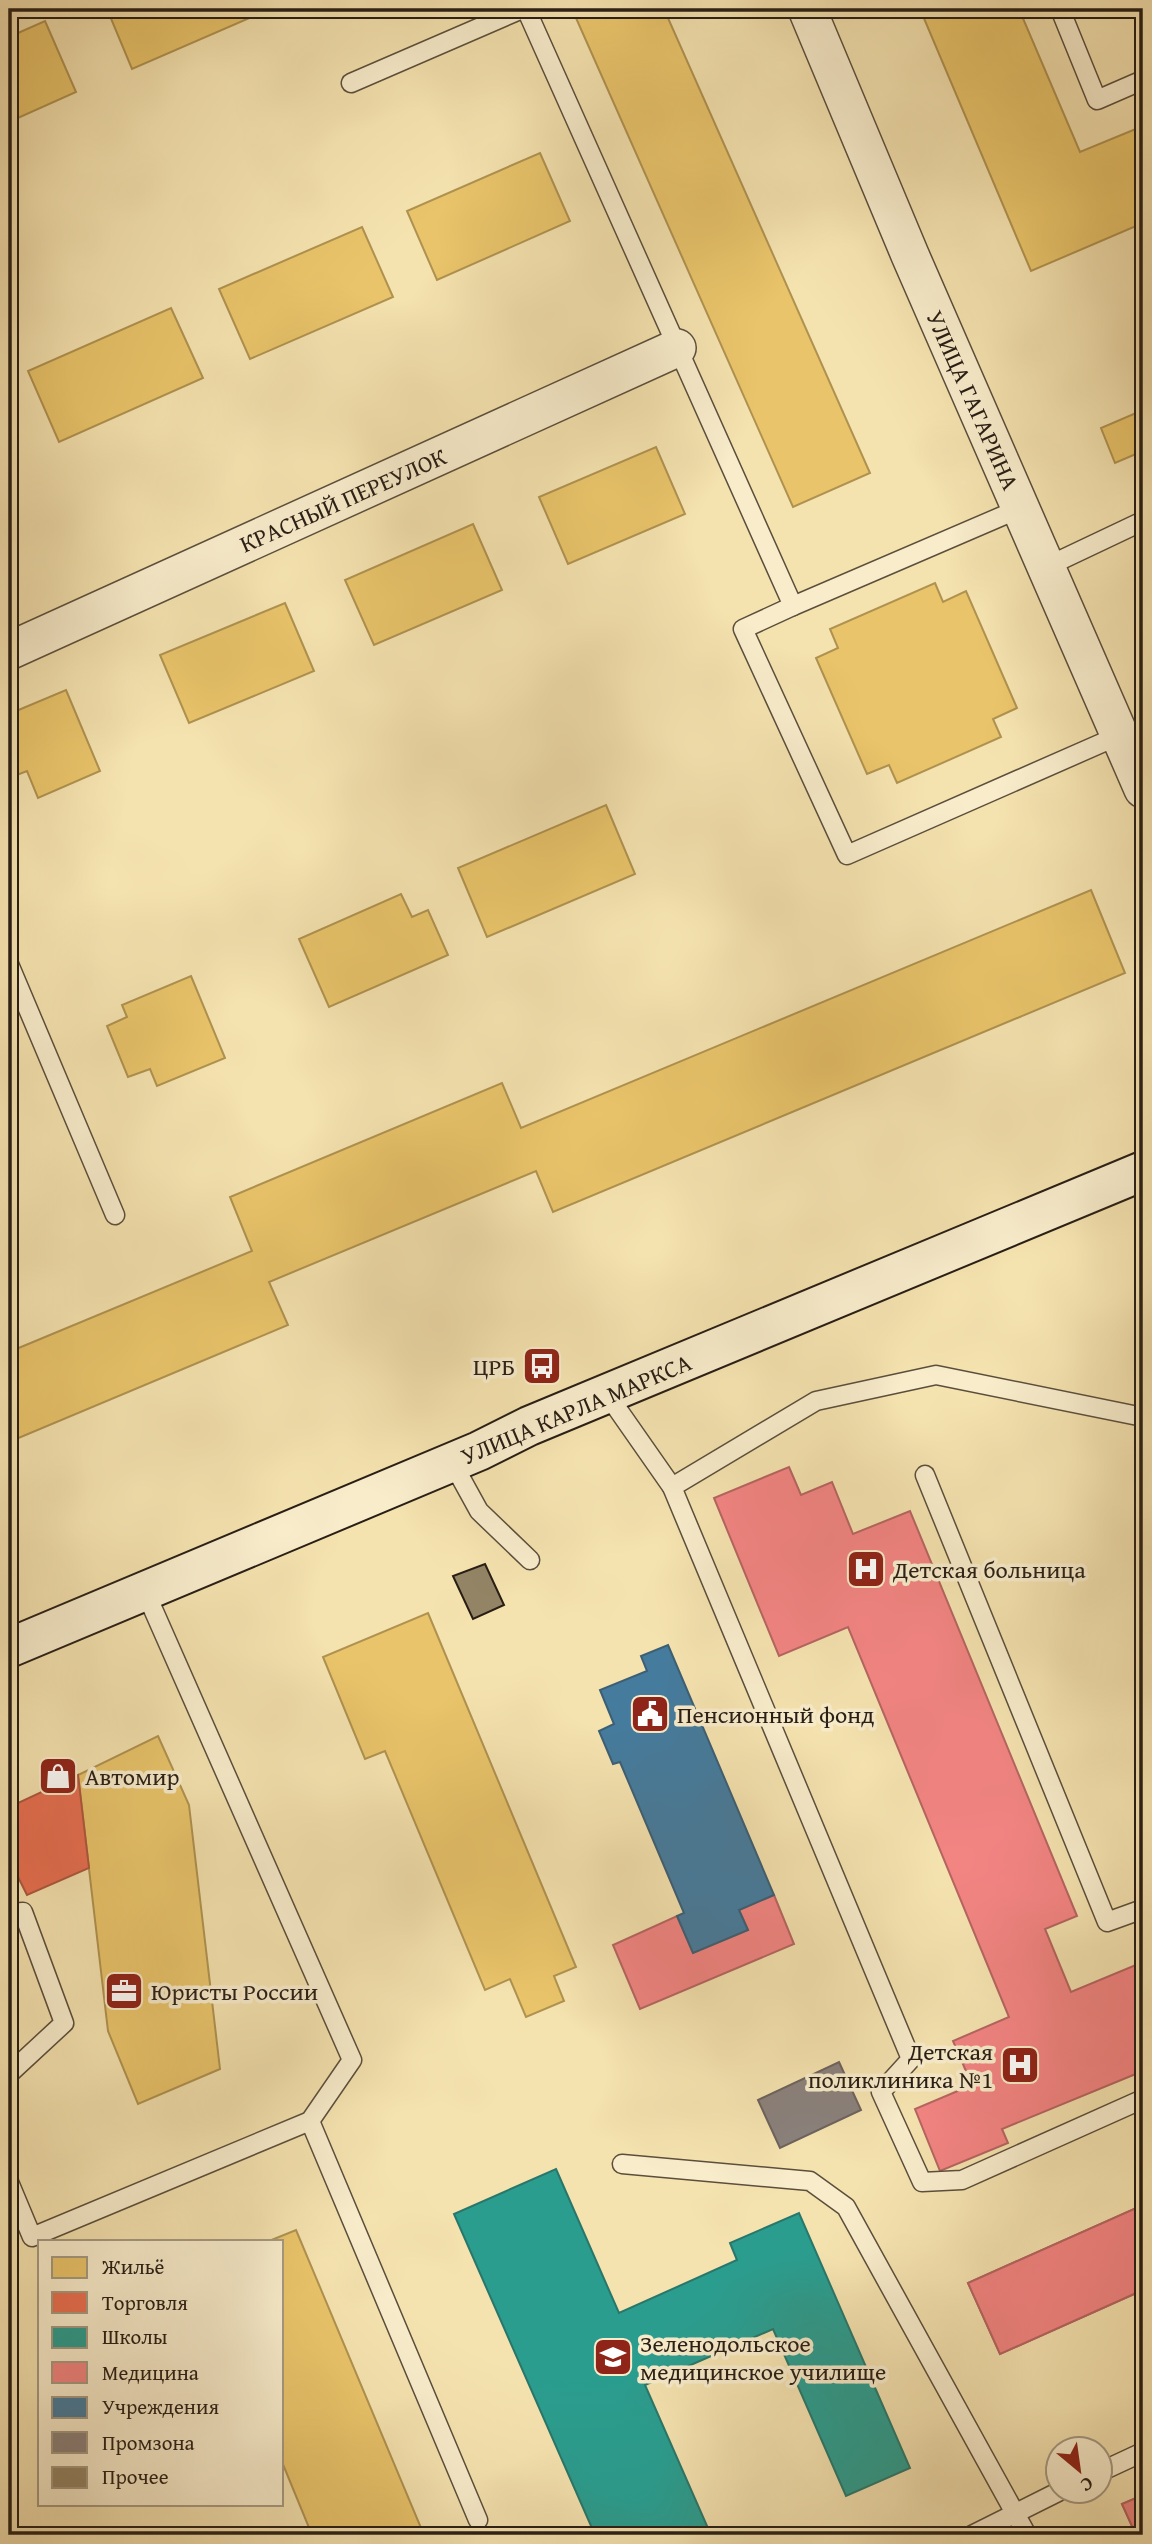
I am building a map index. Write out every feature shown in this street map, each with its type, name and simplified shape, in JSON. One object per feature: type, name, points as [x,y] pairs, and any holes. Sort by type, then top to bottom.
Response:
[{"type":"street","name":"УЛИЦА ГАГАРИНА","points":[[807,9],[1143,789]]},
{"type":"street","name":"КРАСНЫЙ ПЕРЕУЛОК","points":[[9,651],[677,348]]},
{"type":"street","name":"УЛИЦА КАРЛА МАРКСА","points":[[9,1648],[607,1394],[1143,1171]]},
{"type":"lane","points":[[351,83],[524,9],[793,606]]},
{"type":"lane","points":[[1060,9],[1097,100],[1143,80]]},
{"type":"lane","points":[[1021,508],[743,629],[847,855],[1120,735]]},
{"type":"lane","points":[[1046,567],[1143,520]]},
{"type":"lane","points":[[9,964],[115,1215]]},
{"type":"lane","points":[[672,1487],[816,1401],[936,1375],[1143,1417]]},
{"type":"lane","points":[[607,1394],[672,1487],[911,2059],[881,2092],[922,2182],[962,2180],[1143,2099]]},
{"type":"lane","points":[[452,1462],[480,1511],[530,1560]]},
{"type":"lane","points":[[925,1475],[1107,1922],[1143,1909]]},
{"type":"lane","points":[[9,2182],[32,2237],[310,2121],[352,2060],[145,1591]]},
{"type":"lane","points":[[9,1913],[23,1912],[64,2023],[9,2074]]},
{"type":"lane","points":[[310,2121],[478,2520]]},
{"type":"lane","points":[[622,2164],[810,2181],[846,2207],[1027,2535]]},
{"type":"lane","points":[[1114,2465],[1143,2452]]},
{"type":"lane","points":[[972,2535],[1044,2498]]},
{"type":"building: Жильё","points":[[107,9],[270,9],[132,69]]},
{"type":"building: Жильё","points":[[597,9],[664,9],[870,473],[793,507],[576,18]]},
{"type":"building: Жильё","points":[[920,9],[1019,9],[1080,152],[1143,126],[1143,223],[1031,271]]},
{"type":"building: Жильё","points":[[45,21],[76,92],[9,122],[9,37]]},
{"type":"building: Жильё","points":[[540,153],[570,221],[437,280],[407,211]]},
{"type":"building: Жильё","points":[[362,227],[393,297],[250,359],[219,289]]},
{"type":"building: Жильё","points":[[171,308],[203,378],[59,442],[28,371]]},
{"type":"building: Жильё","points":[[1143,410],[1143,451],[1115,463],[1101,428]]},
{"type":"building: Жильё","points":[[656,447],[685,514],[568,564],[539,497]]},
{"type":"building: Жильё","points":[[473,524],[502,590],[374,645],[345,580]]},
{"type":"building: Жильё","points":[[935,583],[943,602],[966,591],[1017,708],[993,719],[1001,737],[897,783],[889,765],[867,774],[816,658],[838,648],[830,629]]},
{"type":"building: Жильё","points":[[285,603],[314,671],[189,723],[160,655]]},
{"type":"building: Жильё","points":[[66,690],[100,771],[38,798],[27,771],[9,778],[9,714]]},
{"type":"building: Жильё","points":[[606,805],[635,874],[487,937],[458,868]]},
{"type":"building: Жильё","points":[[1091,890],[1125,973],[553,1212],[536,1171],[269,1282],[288,1325],[9,1442],[9,1352],[252,1251],[230,1197],[502,1083],[521,1128]]},
{"type":"building: Жильё","points":[[401,894],[412,917],[428,910],[448,955],[329,1007],[299,939]]},
{"type":"building: Жильё","points":[[191,976],[225,1058],[157,1086],[150,1069],[128,1077],[107,1026],[127,1017],[122,1005]]},
{"type":"building: Жильё","points":[[428,1613],[576,1967],[554,1976],[564,2001],[526,2017],[510,1979],[485,1990],[385,1751],[365,1759],[323,1657]]},
{"type":"building: Жильё","points":[[158,1736],[189,1805],[220,2069],[138,2104],[108,2031],[78,1775]]},
{"type":"building: Жильё","points":[[296,2230],[424,2535],[312,2535],[284,2467],[284,2240],[271,2240]]},
{"type":"building: Торговля","points":[[78,1775],[89,1868],[27,1895],[9,1859],[9,1803],[14,1805]]},
{"type":"building: Школы","name":"Зеленодольское медицинское училище","points":[[556,2169],[619,2313],[737,2260],[730,2243],[799,2213],[910,2468],[846,2496],[773,2329],[645,2385],[711,2535],[595,2535],[454,2214]]},
{"type":"building: Медицина","points":[[789,1467],[801,1495],[832,1482],[853,1534],[910,1511],[1077,1916],[1045,1929],[1071,1992],[1143,1962],[1143,2071],[1002,2129],[1008,2143],[940,2171],[915,2109],[972,2085],[953,2041],[1009,2017],[848,1627],[779,1656],[714,1498]]},
{"type":"building: Медицина","points":[[774,1895],[794,1944],[640,2009],[613,1945],[677,1916],[693,1953],[748,1930],[739,1910]]},
{"type":"building: Медицина","points":[[1143,2205],[1143,2290],[1000,2354],[968,2283]]},
{"type":"building: Медицина","points":[[1143,2205],[1143,2290],[1000,2354],[968,2283]]},
{"type":"building: Медицина","points":[[1143,2495],[1143,2535],[1136,2535],[1122,2504]]},
{"type":"building: Медицина","points":[[1143,2495],[1143,2535],[1136,2535],[1122,2504]]},
{"type":"building: Учреждения","points":[[668,1645],[774,1895],[739,1910],[748,1930],[693,1953],[677,1916],[684,1913],[620,1762],[613,1764],[599,1731],[614,1724],[600,1690],[647,1671],[641,1656]]},
{"type":"building: Промзона","points":[[839,2062],[861,2110],[780,2148],[758,2100]]},
{"type":"building: Прочее","points":[[485,1564],[504,1605],[473,1619],[453,1576]]},
{"type":"place","name":"ЦРБ","points":[[542,1366]]},
{"type":"place","name":"Детская больница","points":[[866,1569]]},
{"type":"place","name":"Пенсионный фонд","points":[[650,1714]]},
{"type":"place","name":"Автомир","points":[[58,1776]]},
{"type":"place","name":"Юристы России","points":[[124,1991]]},
{"type":"place","name":"Детская поликлиника №1","points":[[1020,2065]]},
{"type":"place","name":"Зеленодольское медицинское училище","points":[[613,2357]]}]
